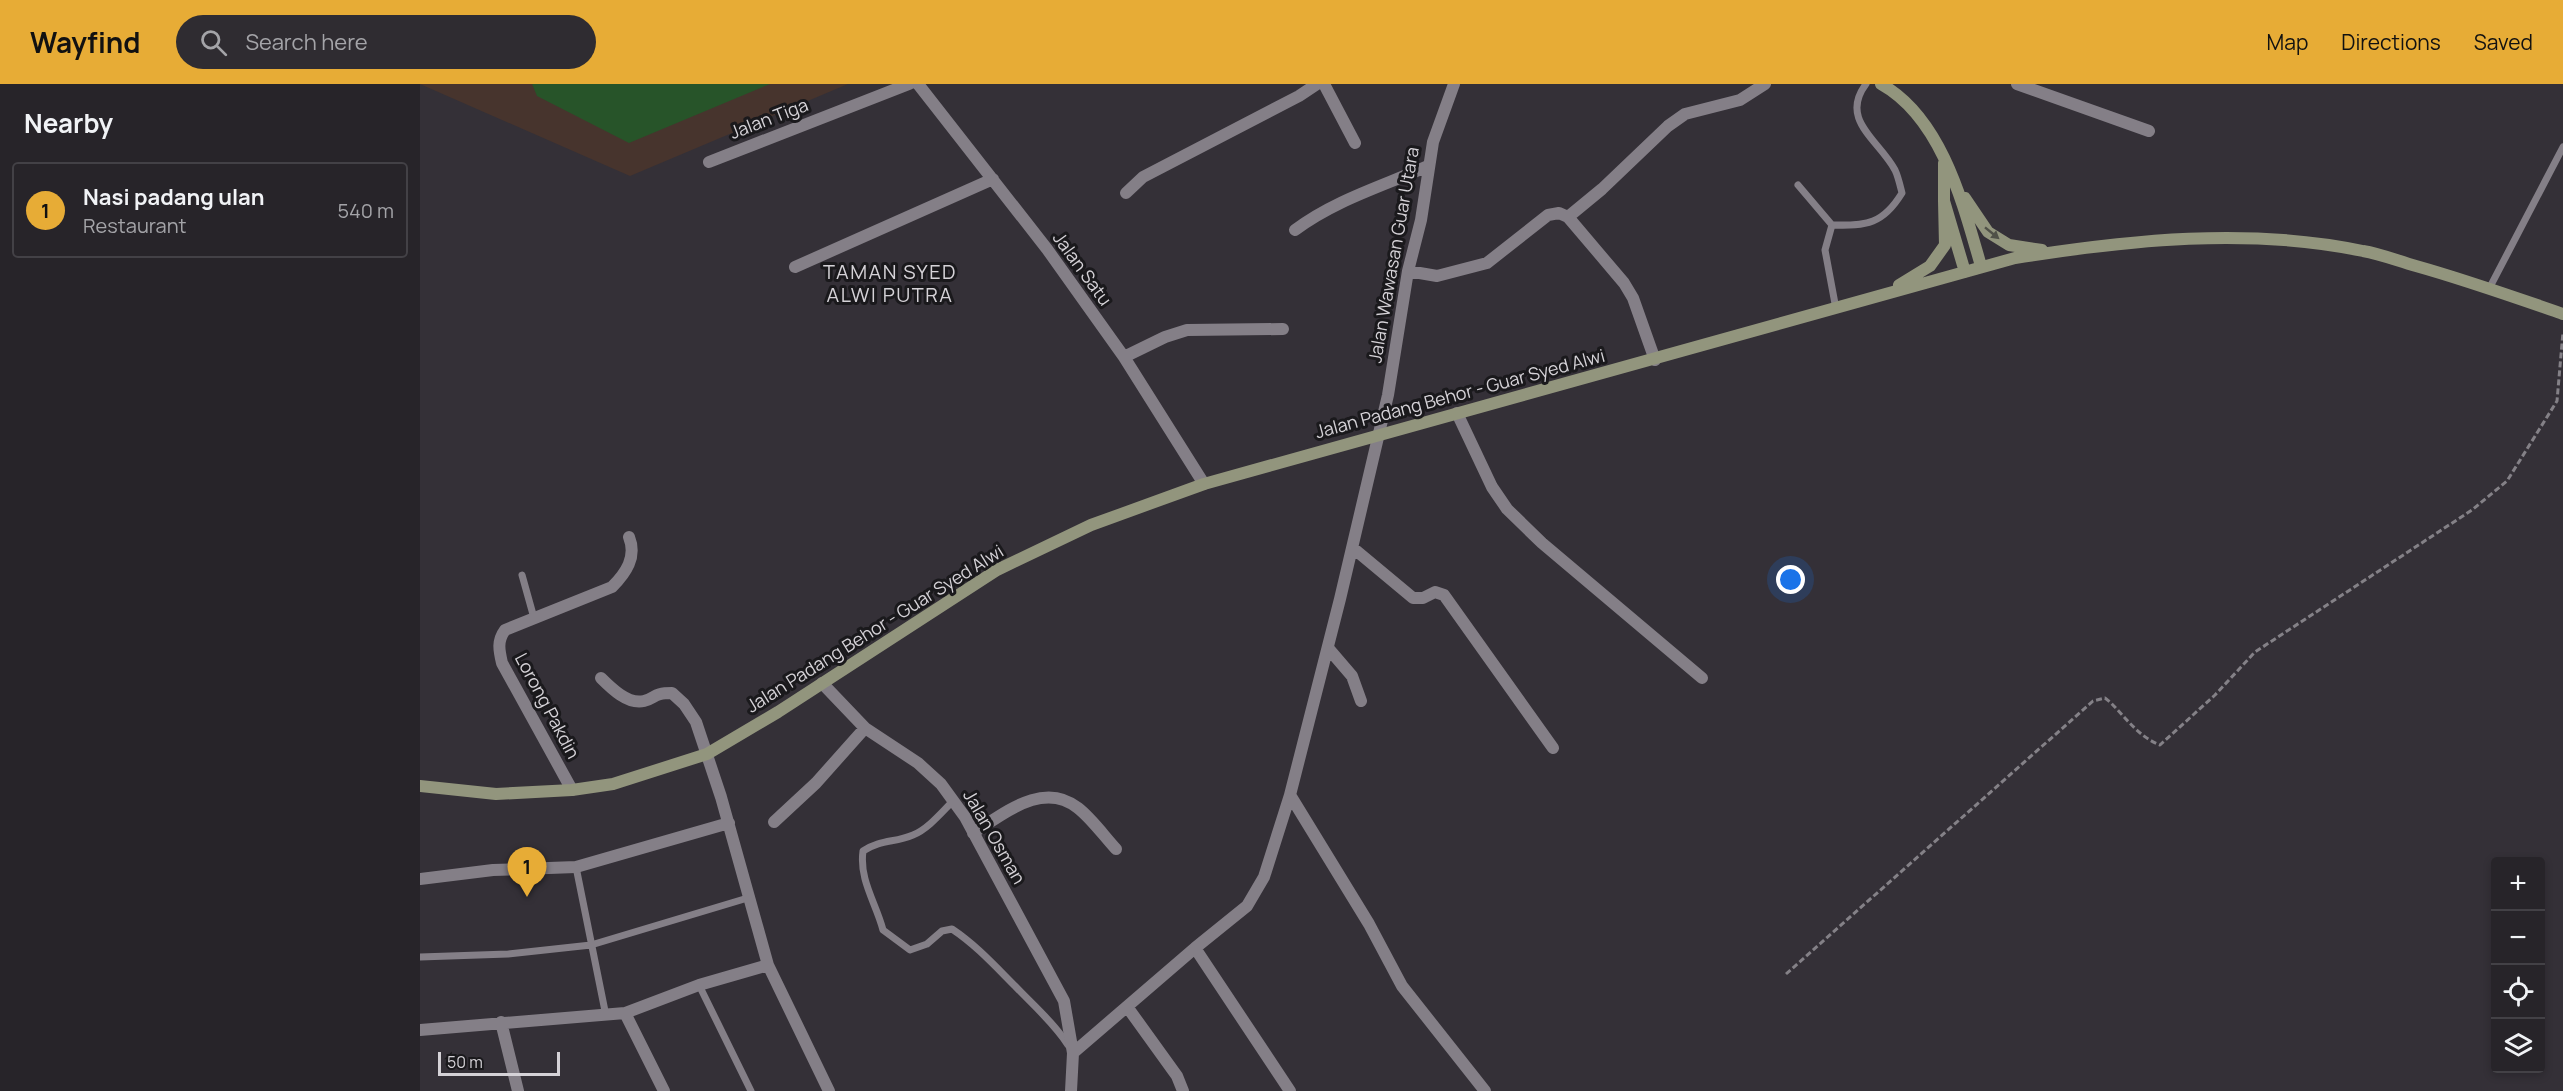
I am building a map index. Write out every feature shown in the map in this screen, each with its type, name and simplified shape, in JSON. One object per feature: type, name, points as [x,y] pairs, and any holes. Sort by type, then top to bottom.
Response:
[{"type":"main road","points":[[1881,84],[1897,93],[1916,113],[1958,187],[1988,232],[2009,245],[2055,252]]},
{"type":"main road","points":[[1888,292],[1930,266],[1945,245],[1944,162]]},
{"type":"main road","points":[[1958,187],[1981,266]]},
{"type":"main road","points":[[1944,201],[1965,272]]},
{"type":"main road","name":"Jalan Padang Behor - Guar Syed Alwi","points":[[420,786],[496,794],[572,790],[613,784],[707,754],[997,570],[1090,525],[1204,484],[1379,434],[1655,360],[1981,266],[2055,252],[2173,238],[2305,243],[2364,251],[2490,287],[2563,314]]},
{"type":"street","name":"Jalan Tiga","points":[[709,162],[909,84]]},
{"type":"street","name":"Jalan Satu","points":[[918,84],[993,179],[1124,357],[1204,484]]},
{"type":"street","points":[[1126,194],[1143,177],[1299,96],[1317,84]]},
{"type":"street","points":[[1324,84],[1355,143]]},
{"type":"street","name":"Jalan Wawasan Guar Utara","points":[[1073,1053],[1247,906],[1264,877],[1290,795],[1353,548],[1379,434],[1408,271],[1421,220],[1433,142],[1454,84]]},
{"type":"street","points":[[1568,217],[1602,189],[1668,126],[1685,114],[1740,100],[1765,84]]},
{"type":"street","points":[[2017,84],[2149,131]]},
{"type":"street","points":[[1295,230],[1334,204],[1382,187],[1428,166]]},
{"type":"street","points":[[795,267],[993,179]]},
{"type":"street","points":[[1408,271],[1437,276],[1487,263],[1548,215],[1559,213],[1568,217],[1624,283],[1633,298],[1655,360]]},
{"type":"street","points":[[1124,357],[1165,337],[1187,330],[1283,329]]},
{"type":"street","points":[[1457,413],[1492,487],[1507,509],[1542,543],[1702,678]]},
{"type":"street","name":"Lorong Pakdin","points":[[572,790],[502,663],[500,637],[505,630],[612,587],[624,575],[631,561],[633,546],[629,537]]},
{"type":"street","points":[[1353,548],[1413,598],[1424,598],[1435,592],[1444,595],[1553,748]]},
{"type":"street","points":[[1328,648],[1352,676],[1360,702]]},
{"type":"street","points":[[601,678],[622,696],[634,701],[645,701],[658,693],[672,693],[684,704],[696,722],[751,897],[768,965],[829,1091]]},
{"type":"street","name":"Jalan Osman","points":[[822,683],[865,728],[918,763],[941,784],[973,833],[1064,1001],[1073,1053],[1071,1091]]},
{"type":"street","points":[[774,822],[816,783],[865,728]]},
{"type":"street","points":[[1290,795],[1370,924],[1402,986],[1485,1091]]},
{"type":"street","points":[[973,833],[1030,799],[1054,796],[1077,807],[1116,849]]},
{"type":"street","points":[[420,879],[493,870],[576,867],[729,823]]},
{"type":"street","points":[[1195,948],[1290,1091]]},
{"type":"street","points":[[420,1030],[625,1013],[699,985],[768,965]]},
{"type":"street","points":[[1128,1008],[1177,1076],[1183,1091]]},
{"type":"street","points":[[625,1013],[664,1091]]},
{"type":"street","points":[[501,1022],[518,1091]]},
{"type":"lane","points":[[1798,185],[1832,225],[1872,222],[1890,212],[1902,193],[1895,170],[1858,121],[1855,104],[1866,84]]},
{"type":"lane","points":[[2490,287],[2563,147]]},
{"type":"lane","points":[[1832,225],[1825,250],[1836,309]]},
{"type":"lane","points":[[522,575],[534,618]]},
{"type":"lane","points":[[953,801],[914,835],[877,842],[863,851],[861,864],[865,881],[883,930],[910,950],[927,944],[942,931],[952,929],[966,939],[1032,1004],[1063,1038],[1073,1053]]},
{"type":"lane","points":[[576,867],[606,1016]]},
{"type":"lane","points":[[420,957],[508,954],[591,945],[751,897]]},
{"type":"lane","points":[[699,985],[751,1091]]},
{"type":"path","points":[[1786,974],[2093,701],[2105,698],[2148,741],[2160,745],[2215,695],[2255,652],[2452,523],[2498,490],[2507,481],[2557,401],[2563,332]]},
{"type":"shaded area","points":[[420,84],[848,84],[630,176]]},
{"type":"green space","points":[[532,84],[770,84],[629,143],[537,96]]},
{"type":"place","name":"Nasi padang ulan","points":[[527,897]]},
{"type":"district","name":"TAMAN SYED ALWI PUTRA","points":[[890,284]]}]
